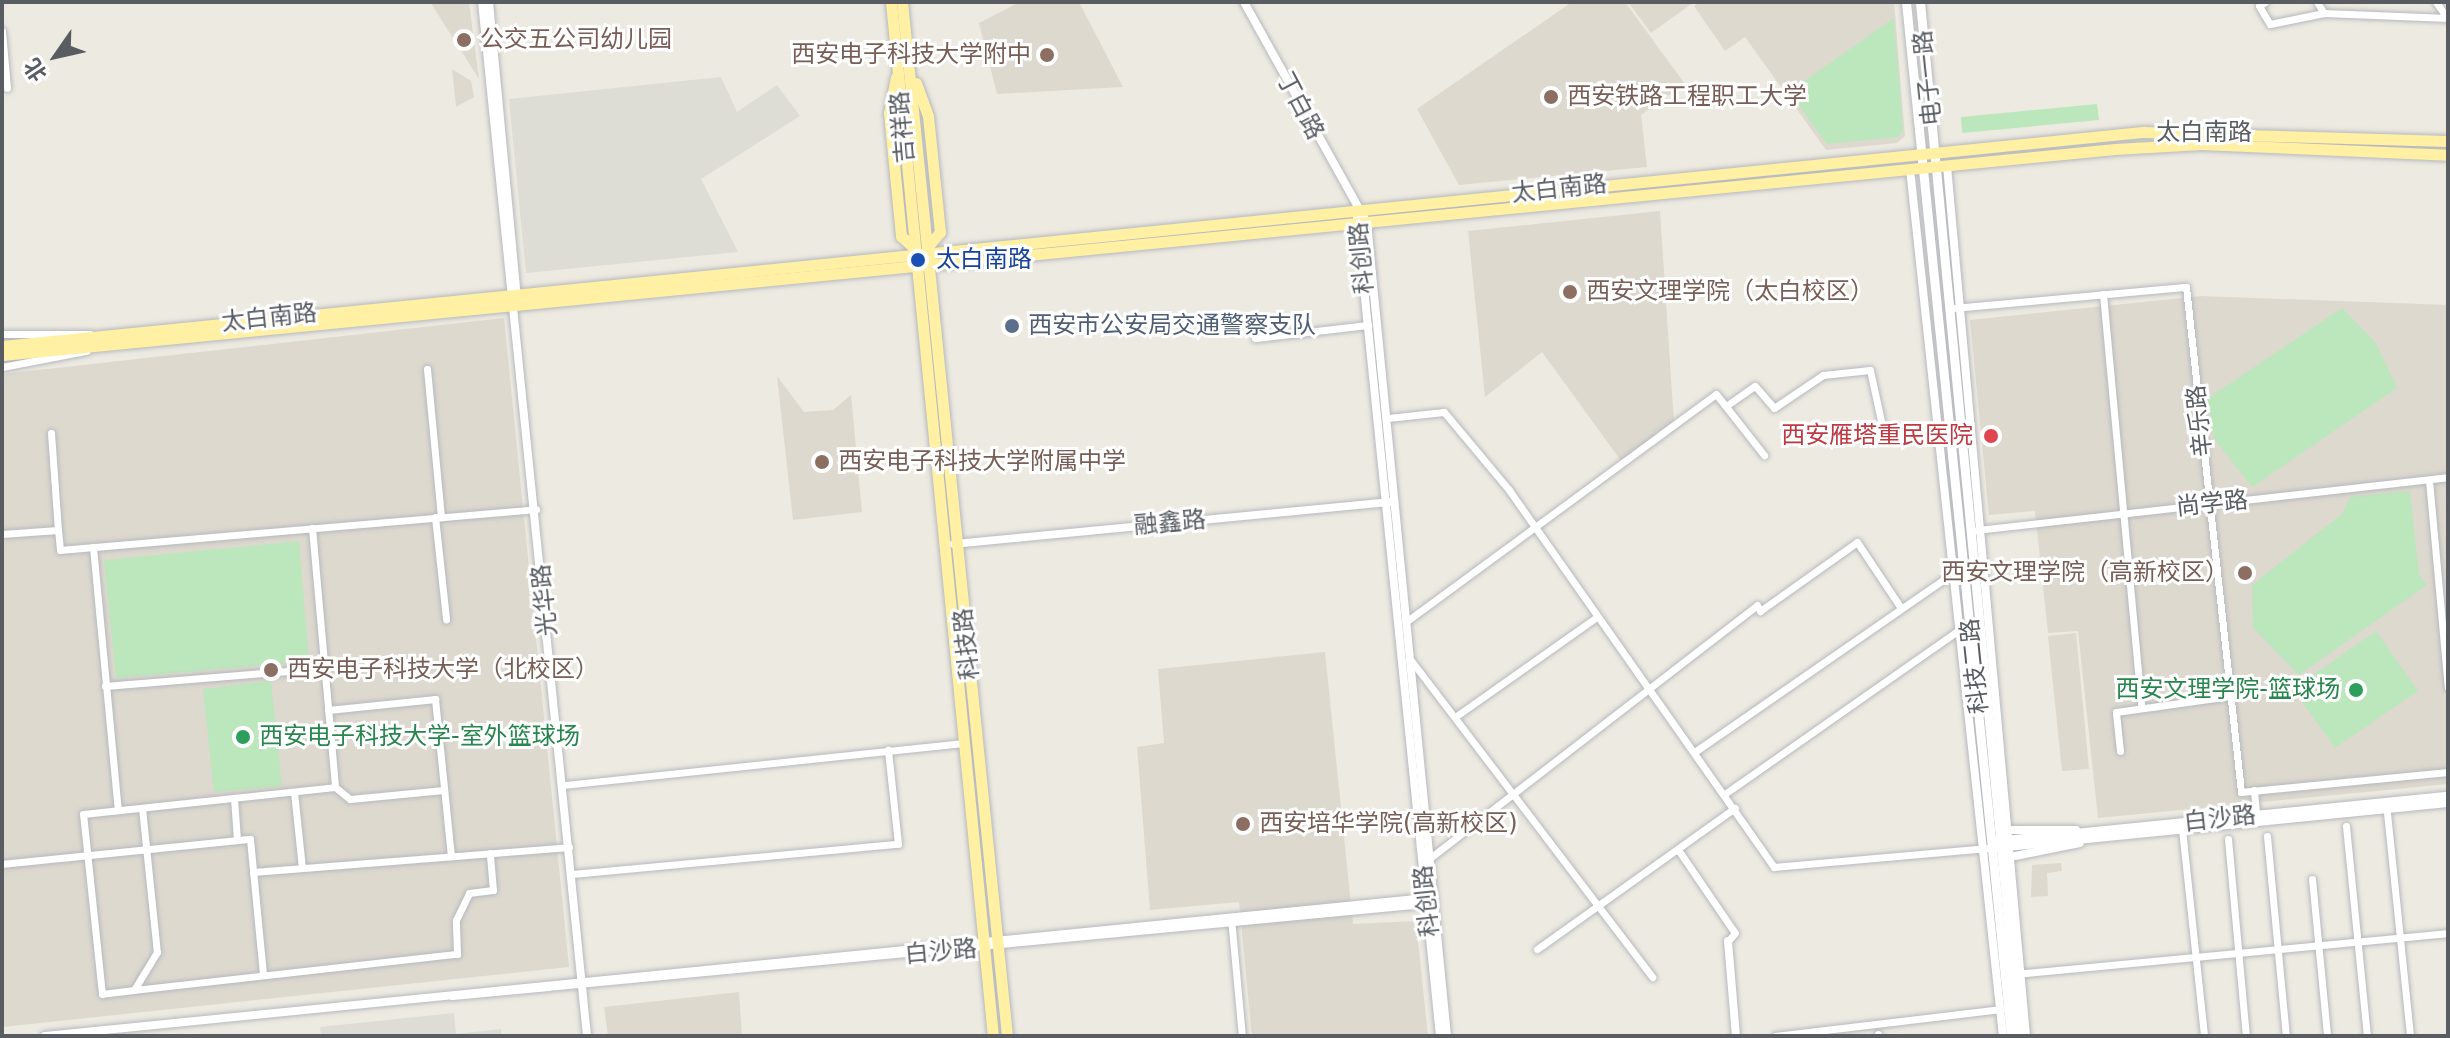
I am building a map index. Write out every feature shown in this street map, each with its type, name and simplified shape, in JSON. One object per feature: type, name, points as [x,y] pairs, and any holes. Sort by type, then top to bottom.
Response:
[{"type":"main road","name":"吉祥路","points":[[891,2],[930,248]]},
{"type":"main road","name":"吉祥路","points":[[902,2],[903,68],[915,250]]},
{"type":"main road","name":"电子一路","points":[[1906,2],[1920,153]]},
{"type":"main road","name":"电子一路","points":[[1920,2],[1936,154]]},
{"type":"main road","name":"太白南路","points":[[96,341],[930,248],[2159,132],[2448,141]]},
{"type":"main road","name":"太白南路","points":[[2,346],[51,345],[516,307],[1915,168],[2201,144],[2448,155]]},
{"type":"main road","name":"科技二路","points":[[1920,153],[1915,168],[2003,844],[2011,1036]]},
{"type":"main road","name":"科技二路","points":[[1936,154],[1940,167],[2019,1036]]},
{"type":"main road","name":"科技路","points":[[930,248],[965,743],[993,1036]]},
{"type":"main road","name":"科技路","points":[[915,250],[1007,1036]]},
{"type":"main road","name":"太白南路","points":[[2,355],[51,345]]},
{"type":"street","name":"光华路","points":[[482,2],[516,307],[587,1036]]},
{"type":"street","name":"光华路","points":[[489,2],[514,294]]},
{"type":"street","name":"丁白路","points":[[1244,2],[1357,210]]},
{"type":"street","points":[[2265,2],[2259,6],[2270,24],[2324,13],[2448,18]]},
{"type":"street","points":[[2317,2],[2324,13]]},
{"type":"street","points":[[2436,2],[2448,18]]},
{"type":"street","points":[[2,31],[7,88]]},
{"type":"street","points":[[2448,155],[2448,162]]},
{"type":"street","points":[[1915,168],[1962,628],[2025,974],[2026,1036]]},
{"type":"street","name":"科创路","points":[[1357,210],[1362,223],[1388,418],[1391,502],[1447,1036]]},
{"type":"street","name":"科创路","points":[[1362,223],[1368,325],[1407,621],[1430,858],[1440,1036]]},
{"type":"street","name":"辛乐路","points":[[1952,308],[2186,287],[2241,792],[2254,790]]},
{"type":"street","points":[[2103,294],[2141,704]]},
{"type":"street","points":[[1952,308],[1977,530],[2003,844],[2003,1036]]},
{"type":"street","points":[[1255,338],[1368,325]]},
{"type":"street","points":[[2,334],[96,341]]},
{"type":"street","points":[[2,367],[96,341]]},
{"type":"street","points":[[427,369],[446,619]]},
{"type":"street","points":[[1726,406],[1755,386],[1774,408],[1823,375],[1870,370],[1883,430]]},
{"type":"street","points":[[1407,621],[1716,394],[1764,455]]},
{"type":"street","points":[[1388,418],[1444,412],[1535,527],[1594,619],[1651,688],[1774,867],[2089,836]]},
{"type":"street","points":[[51,433],[60,550],[536,509]]},
{"type":"street","name":"尚学路","points":[[1977,530],[2448,477]]},
{"type":"street","points":[[2429,480],[2448,687]]},
{"type":"street","name":"融鑫路","points":[[951,545],[1391,502]]},
{"type":"street","points":[[312,528],[335,787]]},
{"type":"street","points":[[2,534],[58,530]]},
{"type":"street","points":[[1430,858],[1757,605],[1760,611],[1857,542],[1901,608]]},
{"type":"street","points":[[93,547],[118,810]]},
{"type":"street","points":[[1696,751],[1956,571]]},
{"type":"street","points":[[1455,717],[1594,619]]},
{"type":"street","points":[[1726,793],[1962,628]]},
{"type":"street","points":[[1409,657],[1516,792],[1652,977]]},
{"type":"street","points":[[105,686],[324,668]]},
{"type":"street","points":[[2120,751],[2116,712],[2141,704],[2230,696]]},
{"type":"street","points":[[328,710],[435,699],[451,856]]},
{"type":"street","points":[[564,785],[965,743]]},
{"type":"street","points":[[572,874],[898,844],[888,750]]},
{"type":"street","points":[[2256,815],[2254,790],[2448,772]]},
{"type":"street","points":[[444,790],[350,799],[335,787],[83,814],[102,994],[457,954],[456,920],[469,893],[493,890],[490,853]]},
{"type":"street","points":[[294,792],[302,868]]},
{"type":"street","name":"白沙路","points":[[2003,844],[2182,829],[2448,796]]},
{"type":"street","points":[[234,798],[237,840]]},
{"type":"street","name":"白沙路","points":[[2089,836],[2256,815],[2448,803]]},
{"type":"street","points":[[2386,805],[2410,1036]]},
{"type":"street","points":[[134,990],[157,952],[142,808]]},
{"type":"street","points":[[1537,949],[1601,908],[1735,808]]},
{"type":"street","points":[[2346,826],[2367,1036]]},
{"type":"street","points":[[2182,829],[2204,1036]]},
{"type":"street","points":[[2267,836],[2286,1036]]},
{"type":"street","points":[[2,864],[250,839],[263,974]]},
{"type":"street","points":[[2228,839],[2246,1036]]},
{"type":"street","points":[[253,872],[569,847]]},
{"type":"street","points":[[1679,851],[1735,933],[1728,941],[1736,1036]]},
{"type":"street","points":[[2312,879],[2327,1036]]},
{"type":"street","name":"白沙路","points":[[45,1036],[1431,900]]},
{"type":"street","points":[[1231,919],[1242,1036]]},
{"type":"street","points":[[2013,975],[2448,933]]},
{"type":"street","points":[[1775,1036],[2001,1009]]},
{"type":"shaded area","name":"公交五公司幼儿园","points":[[430,2],[469,2],[479,79]]},
{"type":"shaded area","name":"西安电子科技大学附中","points":[[1020,2],[1079,2],[1123,87],[997,94],[979,23]]},
{"type":"shaded area","name":"西安铁路工程职工大学","points":[[1572,2],[1625,2],[1685,84],[1641,115],[1647,167],[1459,185],[1417,109]]},
{"type":"shaded area","points":[[1628,2],[1694,2],[1651,33]]},
{"type":"shaded area","points":[[1700,2],[1894,2],[1905,136],[1897,143],[1826,150],[1745,37],[1725,51],[1694,6]]},
{"type":"shaded area","points":[[452,69],[471,81],[474,97],[456,107]]},
{"type":"shaded area","points":[[721,77],[737,112],[777,85],[800,116],[701,179],[738,252],[526,273],[509,99]]},
{"type":"shaded area","name":"西安文理学院（太白校区）","points":[[1660,211],[1674,423],[1622,462],[1542,352],[1485,397],[1468,231]]},
{"type":"shaded area","name":"西安文理学院（高新校区）","points":[[2201,296],[2448,305],[2448,784],[2098,818],[2078,631],[2048,633],[2035,511],[1989,515],[1970,320]]},
{"type":"shaded area","name":"西安电子科技大学（北校区）","points":[[504,318],[569,967],[2,1027],[2,374]]},
{"type":"shaded area","name":"西安电子科技大学附属中学","points":[[777,376],[804,412],[833,410],[851,395],[862,512],[793,520]]},
{"type":"shaded area","points":[[2076,633],[2089,769],[2062,771],[2048,636]]},
{"type":"shaded area","name":"西安培华学院(高新校区)","points":[[1325,652],[1353,924],[1416,921],[1428,1036],[1252,1036],[1239,902],[1150,910],[1137,747],[1164,743],[1158,669]]},
{"type":"shaded area","points":[[2061,863],[2062,871],[2047,873],[2048,896],[2031,897],[2032,865]]},
{"type":"shaded area","points":[[739,992],[742,1036],[608,1036],[604,1007]]},
{"type":"shaded area","points":[[454,1013],[456,1034],[501,1029],[501,1036],[321,1036],[320,1027]]},
{"type":"green space","points":[[1894,18],[1903,130],[1898,137],[1827,144],[1789,92]]},
{"type":"green space","points":[[2097,104],[2099,120],[1962,133],[1961,117]]},
{"type":"green space","points":[[2342,308],[2376,343],[2397,388],[2252,487],[2215,440],[2207,399]]},
{"type":"green space","points":[[2410,491],[2419,574],[2427,585],[2299,675],[2253,628],[2252,585],[2343,513],[2350,497]]},
{"type":"green space","points":[[299,541],[309,661],[116,678],[104,560]]},
{"type":"green space","name":"西安文理学院-篮球场","points":[[2376,631],[2418,691],[2335,748],[2293,689]]},
{"type":"green space","name":"西安电子科技大学-室外篮球场","points":[[271,681],[282,786],[214,792],[203,689]]},
{"type":"place","name":"公交五公司幼儿园","points":[[464,40]]},
{"type":"place","name":"西安电子科技大学附中","points":[[1047,55]]},
{"type":"place","name":"西安铁路工程职工大学","points":[[1551,97]]},
{"type":"place","name":"太白南路","points":[[918,260]]},
{"type":"place","name":"西安文理学院（太白校区）","points":[[1570,292]]},
{"type":"place","name":"西安市公安局交通警察支队","points":[[1012,326]]},
{"type":"place","name":"西安雁塔重民医院","points":[[1991,436]]},
{"type":"place","name":"西安电子科技大学附属中学","points":[[822,462]]},
{"type":"place","name":"西安文理学院（高新校区）","points":[[2245,573]]},
{"type":"place","name":"西安电子科技大学（北校区）","points":[[271,670]]},
{"type":"place","name":"西安文理学院-篮球场","points":[[2356,690]]},
{"type":"place","name":"西安电子科技大学-室外篮球场","points":[[243,737]]},
{"type":"place","name":"西安培华学院(高新校区)","points":[[1243,824]]}]
